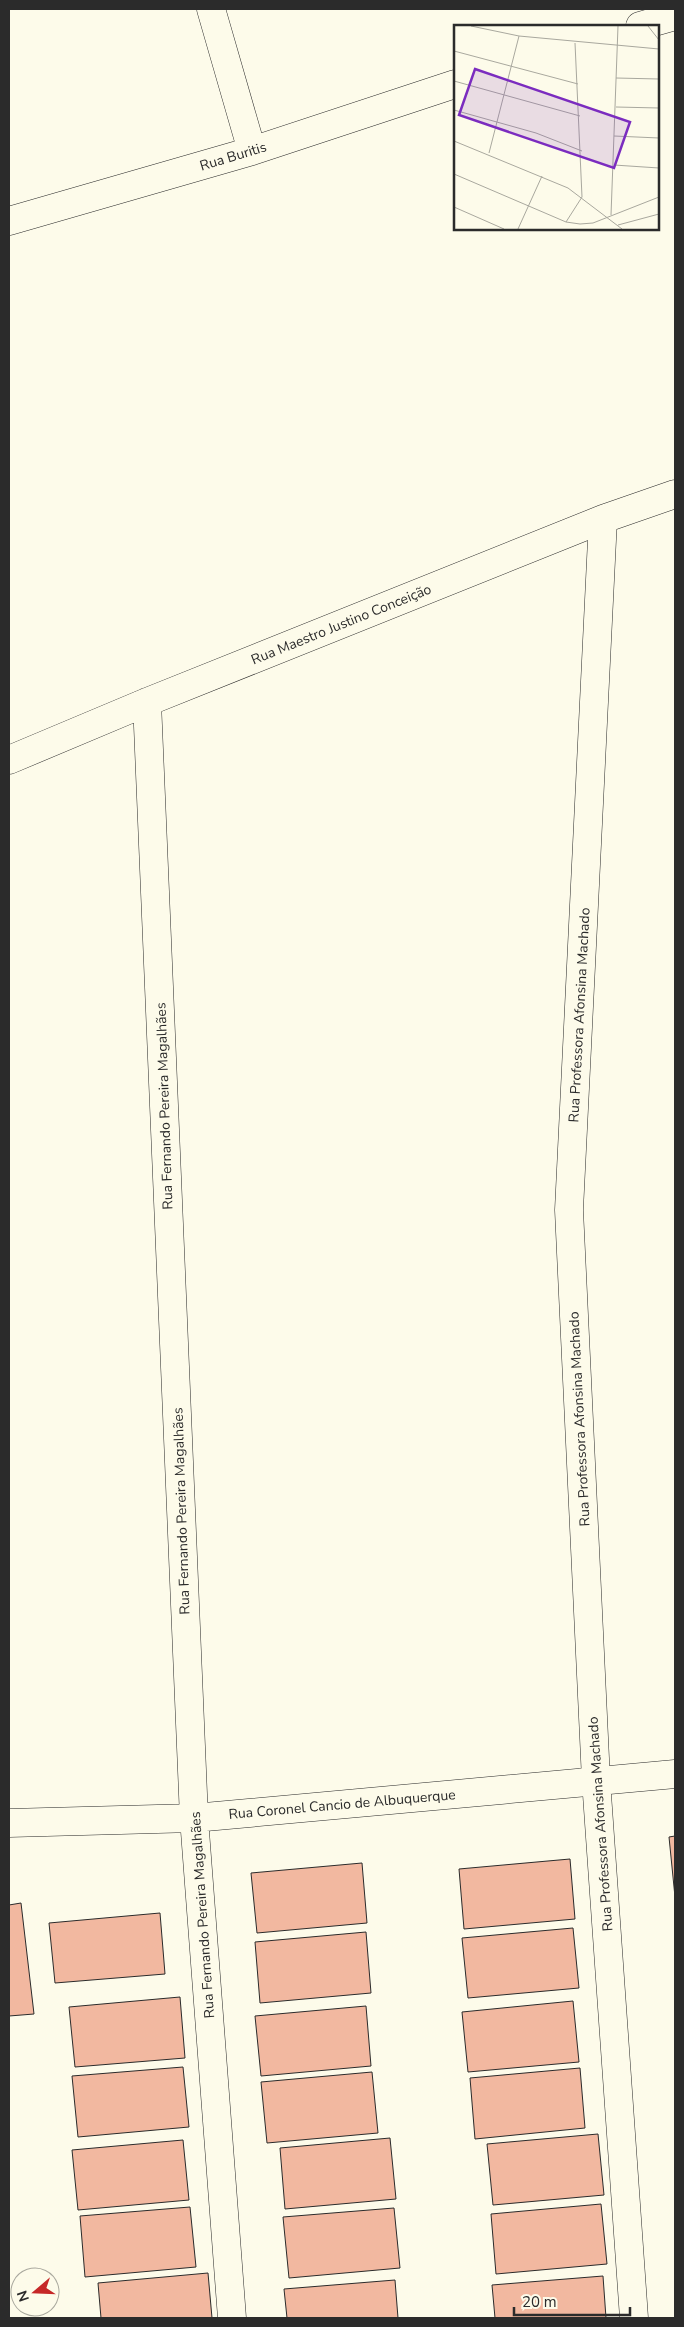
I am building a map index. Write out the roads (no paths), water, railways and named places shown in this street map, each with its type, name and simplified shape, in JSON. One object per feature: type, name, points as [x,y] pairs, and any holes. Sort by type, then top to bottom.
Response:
[{"type":"street","points":[[210,9],[252,151]]},
{"type":"street","points":[[640,20],[675,16]]},
{"type":"street","name":"Rua Buritis","points":[[9,221],[252,151],[454,84]]},
{"type":"street","name":"Rua Maestro Justino Conceição","points":[[9,760],[147,702],[603,520],[675,494]]},
{"type":"street","name":"Rua Professora Afonsina Machado","points":[[603,520],[569,1210],[596,1780],[634,2318]]},
{"type":"street","name":"Rua Fernando Pereira Magalhães","points":[[147,702],[194,1818],[232,2318]]},
{"type":"street","name":"Rua Coronel Cancio de Albuquerque","points":[[9,1823],[194,1818],[675,1774]]}]
